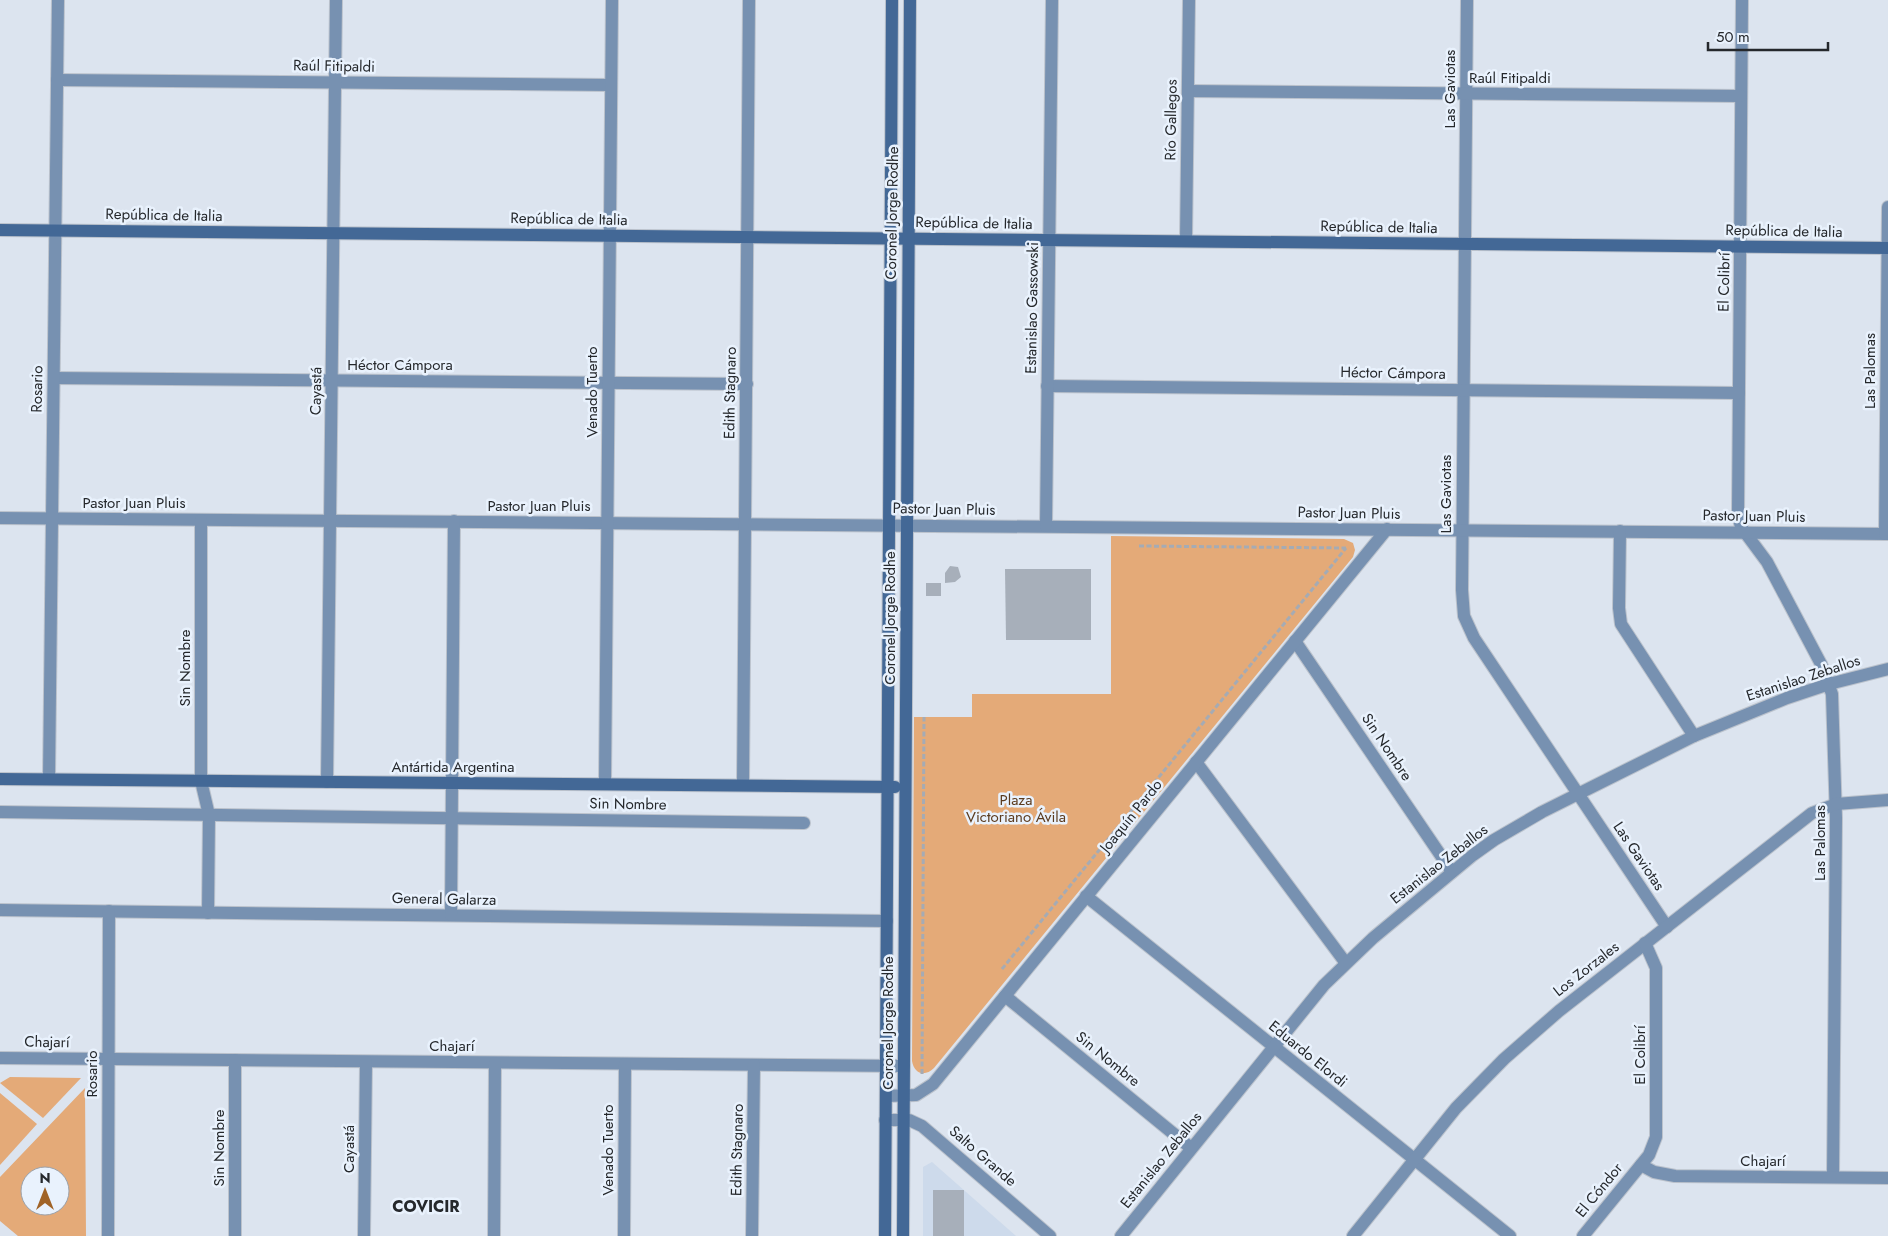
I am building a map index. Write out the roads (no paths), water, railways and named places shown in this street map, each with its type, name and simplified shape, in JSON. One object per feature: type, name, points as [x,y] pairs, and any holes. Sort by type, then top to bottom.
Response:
[{"type":"street","name":"Rosario","points":[[49,779],[58,0]]},
{"type":"street","name":"Cayastá","points":[[327,782],[336,0]]},
{"type":"street","name":"Venado Tuerto","points":[[605,784],[612,0]]},
{"type":"street","name":"Edith Stagnaro","points":[[743,785],[749,0]]},
{"type":"street","name":"Coronel Jorge Rodhe","points":[[885,1236],[892,0]]},
{"type":"street","name":"Coronel Jorge Rodhe","points":[[903,1236],[910,0]]},
{"type":"street","name":"Estanislao Gassowski","points":[[1046,526],[1052,0]]},
{"type":"street","name":"Río Gallegos","points":[[1186,241],[1189,0]]},
{"type":"street","name":"Las Gaviotas","points":[[1467,0],[1462,604],[1468,628],[1667,926]]},
{"type":"street","name":"El Colibrí","points":[[1742,0],[1738,515],[1744,533]]},
{"type":"street","name":"Raúl Fitipaldi","points":[[57,80],[611,85]]},
{"type":"street","name":"Raúl Fitipaldi","points":[[1188,92],[1741,96]]},
{"type":"street","name":"Las Palomas","points":[[1887,534],[1888,208]]},
{"type":"street","name":"República de Italia","points":[[0,230],[1888,248]]},
{"type":"street","name":"Héctor Cámpora","points":[[54,378],[747,384]]},
{"type":"street","name":"Héctor Cámpora","points":[[1048,386],[1739,392]]},
{"type":"street","name":"Pastor Juan Pluis","points":[[0,518],[1887,534]]},
{"type":"street","name":"Sin Nombre","points":[[201,520],[201,781],[208,815],[208,913]]},
{"type":"street","points":[[452,915],[451,783],[454,522]]},
{"type":"street","name":"Joaquín Pardo","points":[[886,1096],[904,1096],[920,1093],[933,1084],[1387,529]]},
{"type":"street","points":[[1620,531],[1619,608],[1621,624],[1694,736]]},
{"type":"street","name":"Las Palomas","points":[[1744,533],[1767,562],[1830,684],[1836,804],[1832,1178]]},
{"type":"street","name":"Sin Nombre","points":[[1295,641],[1452,872]]},
{"type":"street","name":"Estanislao Zeballos","points":[[1121,1236],[1273,1046],[1345,962],[1452,872],[1501,836],[1578,794],[1694,736],[1752,711],[1830,684],[1888,669]]},
{"type":"street","points":[[1196,762],[1345,962]]},
{"type":"street","name":"Antártida Argentina","points":[[0,778],[905,787]]},
{"type":"street","name":"Los Zorzales","points":[[1353,1236],[1456,1108],[1504,1059],[1559,1011],[1804,818],[1821,808],[1836,804],[1888,800]]},
{"type":"street","name":"Sin Nombre","points":[[0,812],[804,822]]},
{"type":"street","name":"Eduardo Elordi","points":[[1086,896],[1510,1236]]},
{"type":"street","name":"General Galarza","points":[[0,910],[887,921]]},
{"type":"street","name":"Rosario","points":[[108,1236],[109,911]]},
{"type":"street","name":"El Colibrí","points":[[1641,1165],[1653,1146],[1656,1127],[1656,968],[1645,943]]},
{"type":"street","name":"Sin Nombre","points":[[1005,996],[1191,1148]]},
{"type":"street","name":"Chajarí","points":[[0,1058],[904,1066]]},
{"type":"street","name":"Sin Nombre","points":[[235,1060],[235,1236]]},
{"type":"street","name":"Cayastá","points":[[364,1236],[366,1062]]},
{"type":"street","points":[[494,1236],[495,1063]]},
{"type":"street","name":"Venado Tuerto","points":[[624,1236],[625,1064]]},
{"type":"street","name":"Edith Stagnaro","points":[[752,1236],[754,1065]]},
{"type":"street","name":"Salto Grande","points":[[886,1120],[914,1121],[926,1129],[1050,1236]]},
{"type":"street","name":"Chajarí","points":[[1641,1165],[1654,1172],[1675,1176],[1888,1178]]},
{"type":"street","name":"El Cóndor","points":[[1583,1236],[1641,1165]]},
{"type":"district","name":"COVICIR","points":[[426,1206]]},
{"type":"park label","name":"Plaza Victoriano Ávila","points":[[1016,808]]}]
